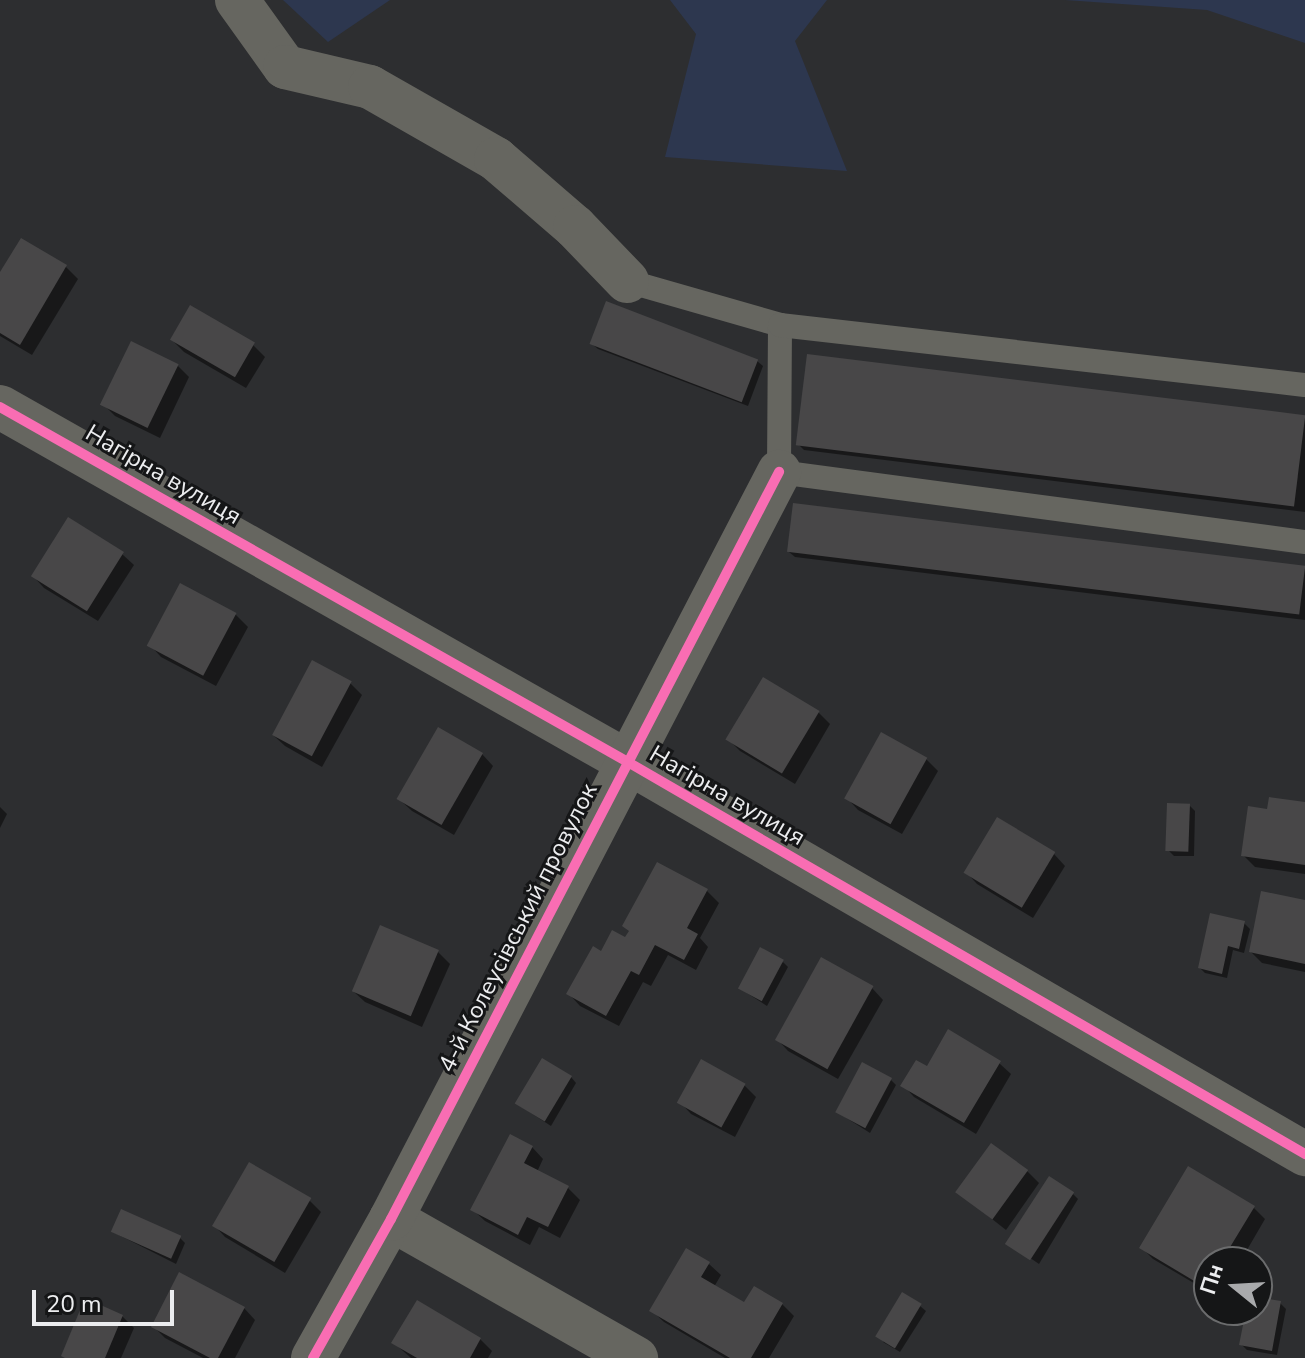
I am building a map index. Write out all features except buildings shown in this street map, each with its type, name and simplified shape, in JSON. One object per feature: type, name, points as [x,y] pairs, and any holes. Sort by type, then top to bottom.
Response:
[{"type":"street","points":[[237,0],[285,67],[370,87],[496,159],[575,227],[627,281]]},
{"type":"street","name":"Нагірна вулиця","points":[[0,407],[626,761],[1305,1154]]},
{"type":"street","name":"4-й Колеусівський провулок","points":[[313,1358],[391,1219],[626,761],[779,472]]},
{"type":"street","points":[[391,1219],[636,1358]]},
{"type":"lane","points":[[627,281],[780,325],[1305,385]]},
{"type":"lane","points":[[780,325],[779,472],[1305,542]]},
{"type":"shaded area","points":[[283,0],[390,0],[328,42]]},
{"type":"shaded area","points":[[670,0],[827,0],[795,41],[847,171],[665,157],[696,34]]},
{"type":"shaded area","points":[[1065,0],[1305,0],[1305,43],[1207,10]]},
{"type":"cycle path","points":[[0,407],[626,761],[1305,1154]]},
{"type":"cycle path","points":[[313,1358],[391,1219],[779,472]]}]
